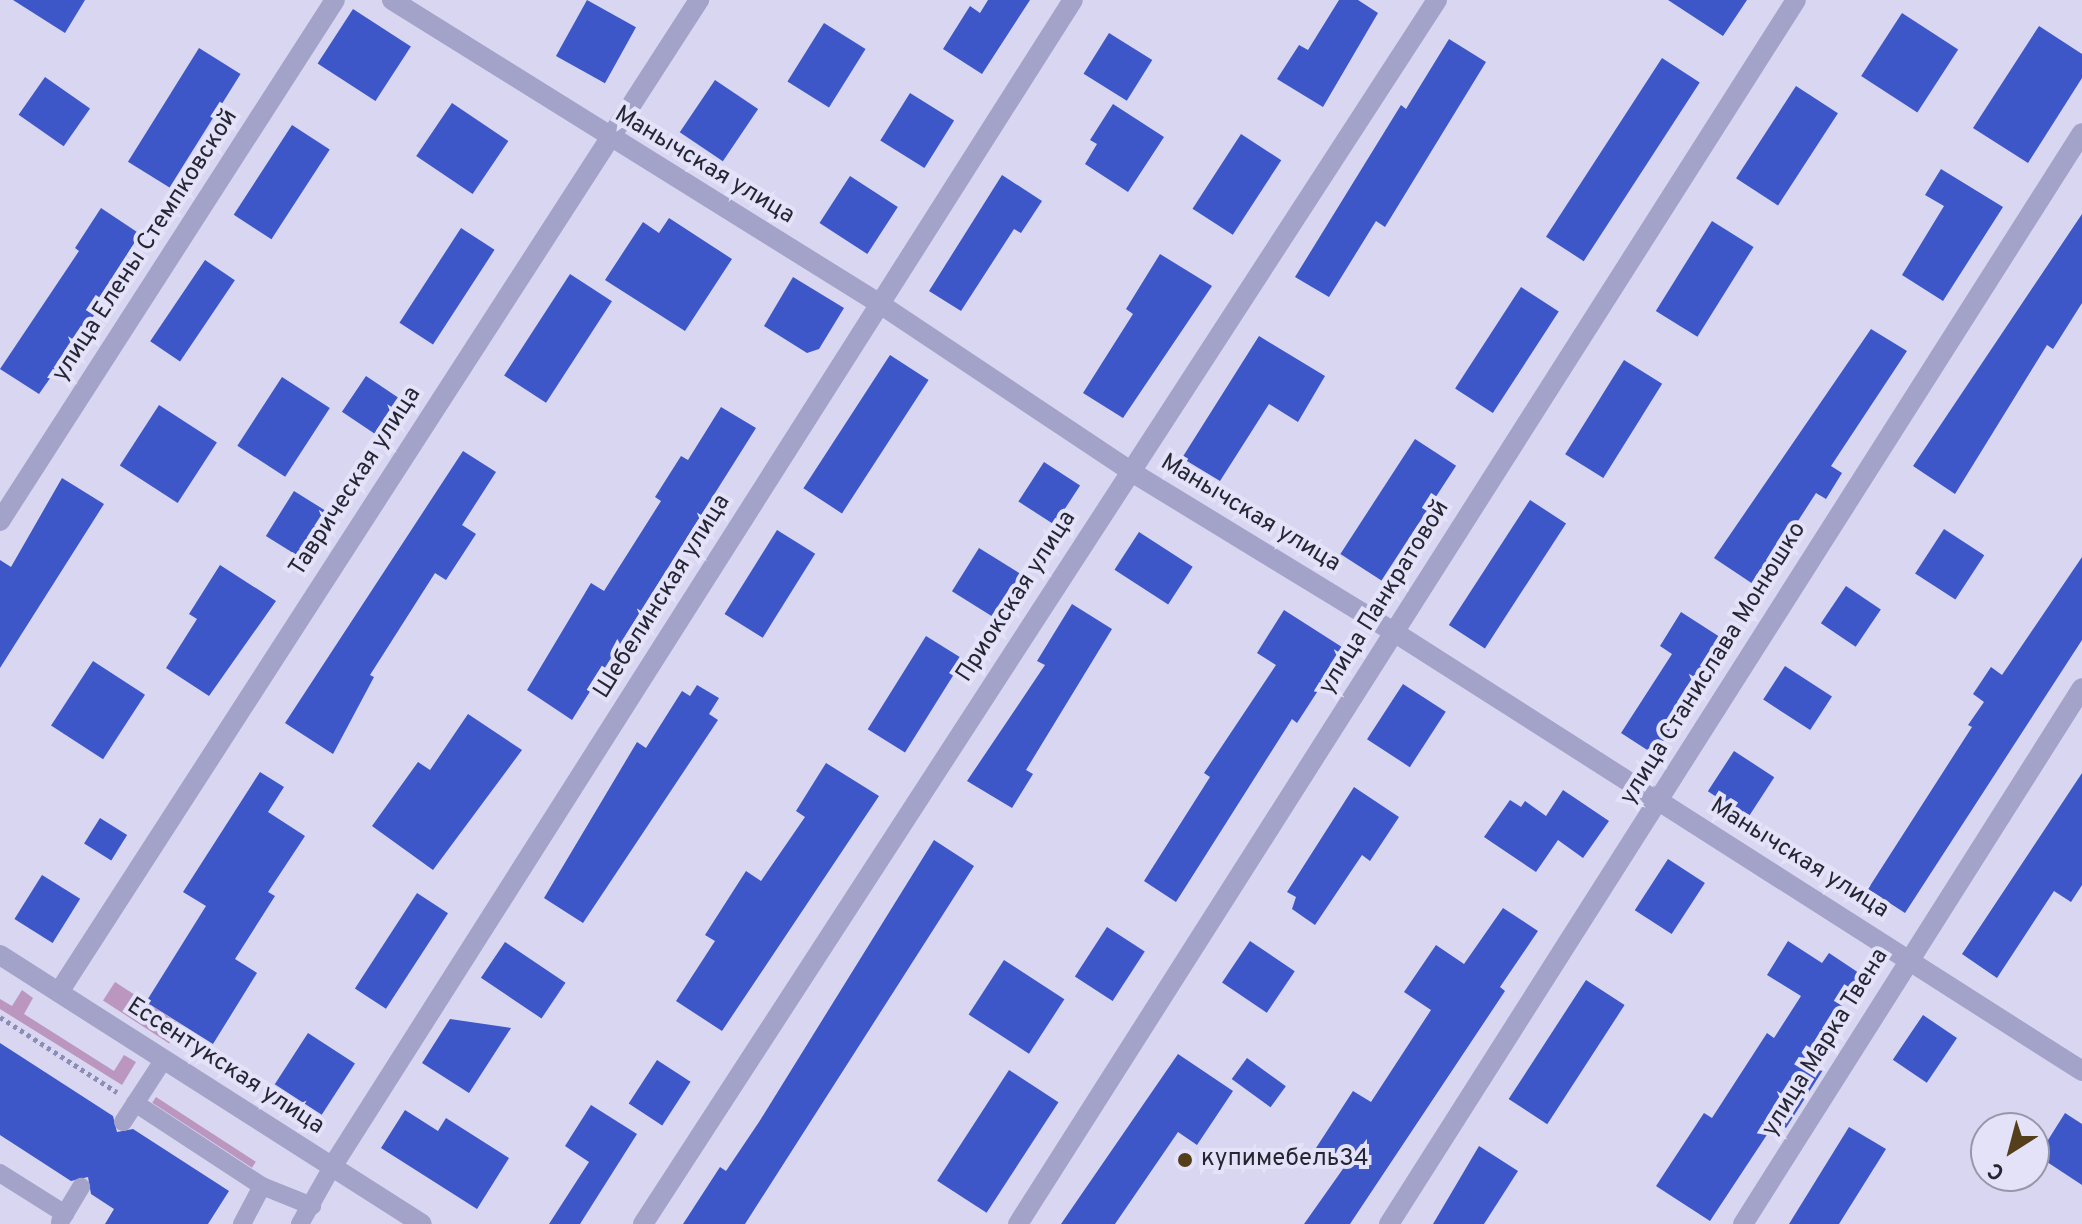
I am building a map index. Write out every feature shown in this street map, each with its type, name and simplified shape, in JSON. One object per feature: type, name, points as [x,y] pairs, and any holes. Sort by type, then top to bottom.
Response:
[{"type":"street","name":"улица Елены Стемпковской","points":[[0,521],[335,0]]},
{"type":"street","name":"Манычская улица","points":[[392,0],[608,138],[880,304],[1130,471],[1394,632],[2082,1071]]},
{"type":"street","name":"Таврическая улица","points":[[59,992],[699,0]]},
{"type":"street","name":"Шебелинская улица","points":[[332,1167],[1073,0]]},
{"type":"street","name":"Приокская улица","points":[[643,1224],[1437,0]]},
{"type":"street","name":"улица Панкратовой","points":[[1018,1224],[1793,1]]},
{"type":"street","name":"улица Станислава Монюшко","points":[[1389,1224],[2082,133]]},
{"type":"street","name":"улица Марка Твена","points":[[1743,1224],[2082,688]]},
{"type":"street","name":"Ессентукская улица","points":[[0,955],[422,1224]]},
{"type":"lane","points":[[123,1122],[164,1059]]},
{"type":"lane","points":[[135,1103],[262,1186],[312,1206]]},
{"type":"lane","name":"Шебелинская улица","points":[[300,1224],[332,1167]]},
{"type":"lane","points":[[0,1173],[62,1219],[81,1187]]},
{"type":"lane","points":[[242,1224],[262,1186]]},
{"type":"path","points":[[0,1017],[135,1103]]},
{"type":"shaded area","points":[[115,982],[181,1025],[169,1043],[103,1000]]},
{"type":"shaded area","points":[[22,990],[33,998],[24,1014],[114,1071],[124,1055],[136,1062],[122,1085],[0,1009],[0,999],[12,1006]]},
{"type":"shaded area","points":[[156,1097],[256,1162],[252,1168],[152,1103]]},
{"type":"building","points":[[13,0],[85,0],[65,33]]},
{"type":"building","points":[[587,0],[636,27],[605,83],[556,56]]},
{"type":"building","points":[[988,0],[1030,0],[982,74],[943,49],[970,6],[980,13]]},
{"type":"building","points":[[1339,0],[1358,0],[1378,13],[1323,107],[1277,79],[1299,45],[1308,50]]},
{"type":"building","points":[[1668,0],[1747,0],[1723,36]]},
{"type":"building","points":[[353,9],[411,47],[375,101],[318,64]]},
{"type":"building","points":[[1902,13],[1958,49],[1917,112],[1861,76]]},
{"type":"building","points":[[824,23],[866,49],[829,107],[787,82]]},
{"type":"building","points":[[2039,26],[2082,54],[2082,78],[2028,163],[1973,128]]},
{"type":"building","points":[[1109,33],[1152,60],[1127,101],[1084,74]]},
{"type":"building","points":[[1449,39],[1486,62],[1385,227],[1376,221],[1329,297],[1295,277],[1401,105],[1406,109]]},
{"type":"building","points":[[199,48],[241,74],[170,188],[128,162]]},
{"type":"building","points":[[1662,58],[1700,83],[1584,261],[1546,237]]},
{"type":"building","points":[[45,77],[90,109],[64,146],[19,115]]},
{"type":"building","points":[[715,80],[758,109],[723,161],[680,132]]},
{"type":"building","points":[[1796,86],[1838,113],[1778,205],[1736,178]]},
{"type":"building","points":[[910,93],[954,121],[924,168],[880,140]]},
{"type":"building","points":[[452,103],[508,141],[473,194],[416,156]]},
{"type":"building","points":[[1113,104],[1164,137],[1128,192],[1085,164],[1097,144],[1090,140]]},
{"type":"building","points":[[292,125],[330,150],[271,239],[234,215]]},
{"type":"building","points":[[1241,134],[1281,160],[1233,235],[1193,209]]},
{"type":"building","points":[[1941,169],[2003,207],[1943,301],[1902,275],[1944,206],[1925,195]]},
{"type":"building","points":[[1002,175],[1042,201],[1021,233],[1014,229],[961,311],[929,291]]},
{"type":"building","points":[[850,176],[898,207],[867,254],[820,223]]},
{"type":"building","points":[[101,208],[140,234],[99,298],[104,301],[39,394],[0,369],[79,251],[75,248]]},
{"type":"building","points":[[2082,214],[2082,303],[2053,349],[2047,345],[1955,494],[1913,466]]},
{"type":"building","points":[[669,218],[732,259],[685,331],[605,280],[643,222],[659,233]]},
{"type":"building","points":[[1712,221],[1754,247],[1697,337],[1656,311]]},
{"type":"building","points":[[461,228],[495,250],[433,345],[399,323]]},
{"type":"building","points":[[1160,254],[1212,286],[1123,418],[1083,393],[1133,314],[1126,309]]},
{"type":"building","points":[[205,260],[235,280],[180,361],[150,341]]},
{"type":"building","points":[[570,274],[612,301],[546,403],[504,375]]},
{"type":"building","points":[[793,277],[844,308],[819,349],[807,353],[764,326]]},
{"type":"building","points":[[1521,287],[1559,312],[1493,413],[1455,388]]},
{"type":"building","points":[[1871,329],[1907,351],[1831,466],[1842,473],[1826,499],[1816,493],[1756,586],[1714,558]]},
{"type":"building","points":[[1259,336],[1325,376],[1298,422],[1269,404],[1220,481],[1182,458]]},
{"type":"building","points":[[890,355],[929,380],[842,513],[803,488]]},
{"type":"building","points":[[1624,360],[1662,384],[1603,478],[1565,454]]},
{"type":"building","points":[[366,376],[399,398],[375,434],[342,412]]},
{"type":"building","points":[[282,377],[330,408],[285,477],[237,446]]},
{"type":"building","points":[[159,405],[217,443],[178,503],[120,465]]},
{"type":"building","points":[[721,407],[756,428],[572,720],[527,690],[591,583],[604,591],[661,501],[655,497],[681,456],[688,460]]},
{"type":"building","points":[[1415,439],[1456,466],[1381,581],[1340,554]]},
{"type":"building","points":[[463,451],[496,472],[462,525],[476,534],[446,580],[435,573],[370,675],[374,677],[333,754],[285,723]]},
{"type":"building","points":[[1044,462],[1080,485],[1054,525],[1018,501]]},
{"type":"building","points":[[62,478],[104,504],[0,668],[0,560],[11,567]]},
{"type":"building","points":[[294,491],[331,514],[303,559],[266,536]]},
{"type":"building","points":[[1530,500],[1566,523],[1485,648],[1449,625]]},
{"type":"building","points":[[1944,529],[1984,555],[1955,600],[1915,573]]},
{"type":"building","points":[[777,530],[815,554],[763,638],[725,614]]},
{"type":"building","points":[[1139,532],[1193,567],[1168,605],[1114,570]]},
{"type":"building","points":[[979,548],[1021,574],[994,617],[952,591]]},
{"type":"building","points":[[2082,557],[2082,640],[1905,913],[1868,889],[1972,727],[1968,725],[1984,702],[1973,694],[1991,667],[2002,675]]},
{"type":"building","points":[[220,565],[276,601],[209,696],[166,668],[197,619],[189,614]]},
{"type":"building","points":[[1846,586],[1881,609],[1856,647],[1821,623]]},
{"type":"building","points":[[1072,604],[1112,629],[1026,770],[1033,774],[1012,808],[967,781],[1045,665],[1037,661]]},
{"type":"building","points":[[1284,610],[1345,649],[1297,723],[1292,719],[1176,902],[1144,881],[1210,777],[1204,773],[1276,665],[1257,653]]},
{"type":"building","points":[[1681,612],[1723,639],[1655,755],[1621,733],[1672,654],[1660,646]]},
{"type":"building","points":[[926,636],[963,659],[905,753],[868,729]]},
{"type":"building","points":[[93,661],[145,695],[103,759],[51,726]]},
{"type":"building","points":[[1785,666],[1832,696],[1810,730],[1763,700]]},
{"type":"building","points":[[1403,684],[1446,712],[1410,767],[1367,739]]},
{"type":"building","points":[[697,685],[719,698],[709,714],[718,720],[583,923],[544,898],[637,742],[646,748],[682,691],[690,696]]},
{"type":"building","points":[[468,714],[522,750],[433,870],[372,826],[418,762],[430,770]]},
{"type":"building","points":[[1734,751],[1774,777],[1748,817],[1708,791]]},
{"type":"building","points":[[826,763],[879,796],[722,1031],[676,1001],[715,941],[705,935],[746,871],[761,881],[805,817],[796,811]]},
{"type":"building","points":[[260,772],[284,787],[268,812],[305,836],[268,892],[275,896],[235,959],[257,973],[213,1044],[146,1002],[206,906],[183,892]]},
{"type":"building","points":[[2082,773],[2082,885],[2071,902],[2054,891],[1997,978],[1962,954]]},
{"type":"building","points":[[1354,787],[1399,817],[1370,861],[1362,855],[1315,925],[1292,909],[1296,897],[1287,892]]},
{"type":"building","points":[[1563,790],[1609,821],[1583,858],[1558,840],[1536,872],[1484,837],[1510,800],[1521,807],[1525,801],[1546,816]]},
{"type":"building","points":[[100,818],[127,835],[111,860],[84,843]]},
{"type":"building","points":[[934,840],[974,866],[745,1224],[683,1224],[720,1167],[726,1171],[759,1122]]},
{"type":"building","points":[[1668,859],[1705,883],[1672,934],[1635,910]]},
{"type":"building","points":[[42,875],[80,899],[53,943],[14,919]]},
{"type":"building","points":[[417,893],[448,913],[386,1009],[355,989]]},
{"type":"building","points":[[1503,908],[1538,931],[1500,987],[1505,991],[1350,1224],[1304,1224],[1345,1166],[1316,1148],[1353,1091],[1371,1102],[1431,1010],[1404,992],[1436,945],[1464,964]]},
{"type":"building","points":[[1107,927],[1145,952],[1113,1001],[1075,976]]},
{"type":"building","points":[[1250,941],[1295,971],[1267,1013],[1222,982]]},
{"type":"building","points":[[1788,941],[1822,963],[1829,953],[1862,975],[1807,1060],[1823,1070],[1786,1128],[1776,1121],[1710,1221],[1656,1186],[1704,1113],[1712,1118],[1767,1033],[1774,1038],[1801,996],[1767,975]]},
{"type":"building","points":[[505,942],[566,983],[541,1018],[481,978]]},
{"type":"building","points":[[1004,960],[1064,999],[1029,1054],[969,1015]]},
{"type":"building","points":[[1586,980],[1625,1005],[1547,1124],[1509,1099]]},
{"type":"building","points":[[1923,1015],[1957,1038],[1927,1083],[1893,1060]]},
{"type":"building","points":[[450,1019],[511,1028],[469,1093],[422,1063]]},
{"type":"building","points":[[308,1033],[355,1063],[322,1115],[275,1084]]},
{"type":"building","points":[[0,1043],[113,1116],[117,1132],[133,1129],[229,1191],[208,1224],[105,1224],[114,1209],[91,1194],[88,1177],[71,1181],[0,1135]]},
{"type":"building","points":[[1178,1054],[1233,1091],[1197,1145],[1178,1132],[1115,1224],[1061,1224]]},
{"type":"building","points":[[1247,1058],[1286,1086],[1271,1107],[1232,1079]]},
{"type":"building","points":[[657,1060],[691,1082],[662,1125],[629,1104]]},
{"type":"building","points":[[1009,1070],[1058,1102],[987,1213],[937,1181]]},
{"type":"building","points":[[591,1105],[637,1134],[580,1224],[549,1224],[589,1162],[565,1146]]},
{"type":"building","points":[[405,1110],[438,1131],[446,1118],[509,1158],[477,1209],[381,1148]]},
{"type":"building","points":[[2065,1113],[2082,1124],[2082,1185],[2050,1164],[2050,1137]]},
{"type":"building","points":[[1849,1127],[1886,1149],[1839,1224],[1789,1224]]},
{"type":"building","points":[[1479,1146],[1518,1171],[1484,1224],[1433,1224]]},
{"type":"place","name":"купимебель34","points":[[1185,1160]]}]
